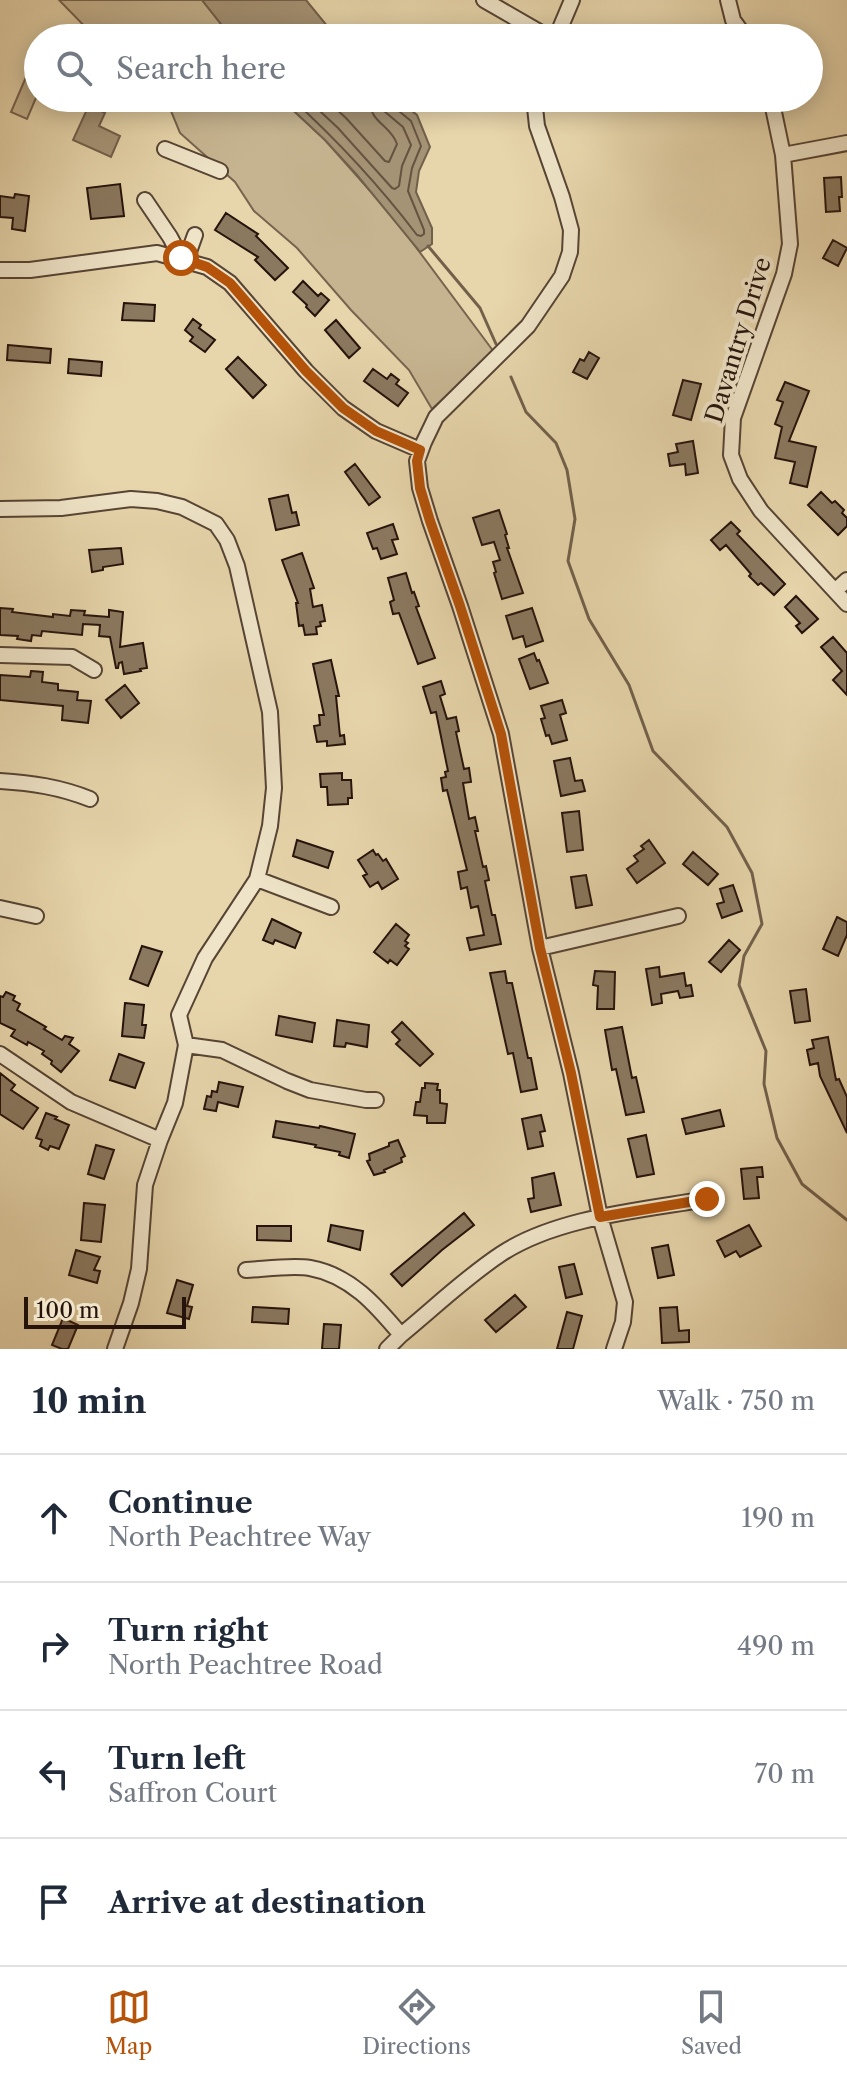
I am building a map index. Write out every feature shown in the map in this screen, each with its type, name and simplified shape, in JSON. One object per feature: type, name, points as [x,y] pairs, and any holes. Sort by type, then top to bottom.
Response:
[{"type":"street","points":[[484,0],[526,24]]},
{"type":"street","points":[[562,24],[572,0]]},
{"type":"street","points":[[728,0],[736,24]]},
{"type":"street","points":[[536,112],[537,126],[571,230],[570,252],[562,276],[528,326],[436,417],[417,461],[426,510],[501,734],[540,948],[571,1073],[600,1217],[625,1302],[623,1322],[614,1349]]},
{"type":"street","name":"Davantry Drive","points":[[774,112],[783,155],[790,244],[780,286],[733,418],[731,455],[740,479],[761,511],[847,604]]},
{"type":"street","points":[[783,155],[847,143]]},
{"type":"street","points":[[165,149],[220,171]]},
{"type":"street","points":[[145,200],[183,259]]},
{"type":"street","points":[[183,259],[195,235]]},
{"type":"street","points":[[0,270],[42,268],[157,253],[207,267],[230,283],[306,371],[343,408],[376,431],[420,450]]},
{"type":"street","points":[[0,509],[61,508],[131,499],[182,507],[216,524],[227,540],[237,566],[270,712],[274,788],[270,826],[257,879],[205,958],[179,1015],[186,1045],[175,1103],[145,1185],[139,1269],[115,1349]]},
{"type":"street","points":[[835,591],[847,580]]},
{"type":"street","points":[[0,655],[72,657],[94,670]]},
{"type":"street","points":[[0,781],[67,790],[90,799]]},
{"type":"street","points":[[257,879],[331,907]]},
{"type":"street","points":[[0,908],[36,916]]},
{"type":"street","points":[[540,948],[678,916]]},
{"type":"street","points":[[186,1045],[222,1050],[310,1090],[376,1100]]},
{"type":"street","points":[[0,1054],[71,1102],[160,1140]]},
{"type":"street","points":[[387,1349],[503,1252],[546,1232],[600,1217],[707,1199]]},
{"type":"street","points":[[246,1270],[308,1267],[343,1278],[380,1309],[401,1335]]},
{"type":"shaded area","points":[[59,0],[202,0],[221,24],[82,24]]},
{"type":"shaded area","points":[[24,82],[24,112],[30,112],[27,119],[11,112]]},
{"type":"shaded area","points":[[171,112],[295,112],[325,140],[395,219],[494,352],[432,409],[409,370],[297,248],[254,211],[235,182],[180,133]]},
{"type":"water","points":[[202,0],[306,0],[326,24],[221,24]]},
{"type":"water","points":[[86,112],[105,113],[99,126],[120,136],[111,157],[73,140]]},
{"type":"water","points":[[295,112],[413,112],[417,115],[430,147],[419,171],[416,192],[432,228],[432,244],[420,252],[325,140]]},
{"type":"building","points":[[841,177],[840,211],[826,212],[824,178]]},
{"type":"building","points":[[120,184],[124,216],[91,219],[87,188]]},
{"type":"building","points":[[15,194],[29,196],[25,231],[12,229],[13,218],[0,217],[0,196],[14,198]]},
{"type":"building","points":[[226,213],[258,234],[256,236],[288,268],[275,280],[255,260],[258,257],[215,230]]},
{"type":"building","points":[[833,240],[847,248],[838,266],[823,258]]},
{"type":"building","points":[[303,281],[318,296],[321,293],[329,300],[315,316],[293,292]]},
{"type":"building","points":[[124,303],[155,305],[154,321],[122,320]]},
{"type":"building","points":[[193,319],[215,340],[205,352],[190,341],[193,337],[185,330]]},
{"type":"building","points":[[336,320],[360,348],[349,358],[325,330]]},
{"type":"building","points":[[8,345],[51,349],[50,363],[7,360]]},
{"type":"building","points":[[589,352],[599,358],[587,379],[573,372],[580,359],[584,361]]},
{"type":"building","points":[[238,357],[266,385],[253,398],[226,369]]},
{"type":"building","points":[[69,359],[102,362],[101,376],[68,373]]},
{"type":"building","points":[[373,369],[387,379],[391,374],[399,380],[396,384],[408,393],[398,406],[364,381]]},
{"type":"building","points":[[683,380],[701,384],[691,420],[673,415]]},
{"type":"building","points":[[785,382],[809,391],[789,441],[816,447],[807,487],[790,483],[795,462],[775,458],[782,427],[775,424],[783,402],[777,400]]},
{"type":"building","points":[[693,441],[698,473],[686,475],[685,464],[670,466],[668,454],[678,452],[676,444]]},
{"type":"building","points":[[355,464],[380,497],[369,505],[345,472]]},
{"type":"building","points":[[821,492],[844,510],[842,513],[847,518],[847,526],[838,535],[808,505]]},
{"type":"building","points":[[288,495],[292,513],[296,512],[299,525],[276,530],[269,499]]},
{"type":"building","points":[[499,510],[507,534],[507,548],[523,593],[502,599],[494,573],[493,562],[500,560],[494,542],[482,545],[473,518]]},
{"type":"building","points":[[731,522],[740,531],[737,534],[785,584],[774,595],[749,576],[751,574],[726,545],[720,550],[711,540]]},
{"type":"building","points":[[393,524],[398,539],[392,540],[397,554],[381,559],[367,533]]},
{"type":"building","points":[[121,548],[123,564],[92,572],[89,550]]},
{"type":"building","points":[[302,553],[314,588],[310,589],[313,607],[322,605],[325,621],[316,627],[317,634],[305,635],[303,625],[299,626],[298,603],[282,560]]},
{"type":"building","points":[[406,573],[435,658],[418,664],[399,613],[393,614],[390,602],[394,600],[388,578]]},
{"type":"building","points":[[796,596],[818,619],[802,633],[796,626],[800,623],[785,607]]},
{"type":"building","points":[[0,608],[53,617],[53,614],[70,616],[71,610],[85,611],[84,615],[109,617],[109,610],[123,612],[120,647],[143,643],[147,668],[124,674],[122,662],[116,668],[110,637],[99,636],[100,625],[83,624],[82,635],[42,631],[41,636],[32,635],[31,641],[17,639],[18,636],[0,635]]},
{"type":"building","points":[[532,608],[543,641],[526,647],[523,636],[513,639],[506,616]]},
{"type":"building","points":[[833,637],[847,653],[847,695],[833,680],[842,671],[821,647]]},
{"type":"building","points":[[534,653],[548,683],[530,689],[519,659]]},
{"type":"building","points":[[331,660],[339,696],[336,696],[340,736],[344,735],[345,744],[327,746],[327,741],[317,742],[314,726],[320,725],[319,715],[324,715],[313,664]]},
{"type":"building","points":[[31,671],[43,672],[42,682],[58,684],[58,690],[78,692],[77,700],[91,701],[88,723],[62,720],[63,706],[0,700],[0,675],[30,677]]},
{"type":"building","points":[[441,681],[445,694],[440,696],[447,719],[456,717],[464,769],[469,768],[471,782],[463,783],[469,819],[475,817],[483,867],[486,866],[489,880],[485,881],[501,944],[470,950],[467,938],[484,935],[478,906],[471,908],[467,887],[461,889],[458,872],[467,870],[447,790],[443,791],[441,778],[446,777],[445,772],[448,771],[436,712],[431,713],[423,687]]},
{"type":"building","points":[[125,685],[139,703],[121,718],[106,700]]},
{"type":"building","points":[[562,700],[566,713],[560,715],[567,740],[552,744],[541,719],[545,718],[541,706]]},
{"type":"building","points":[[570,758],[575,781],[582,780],[585,791],[561,796],[554,761]]},
{"type":"building","points":[[342,773],[342,780],[351,780],[352,798],[348,798],[348,804],[328,805],[327,787],[321,787],[320,774]]},
{"type":"building","points":[[579,811],[583,850],[567,852],[562,813]]},
{"type":"building","points":[[297,840],[333,852],[328,868],[293,856]]},
{"type":"building","points":[[649,840],[665,863],[637,883],[627,869],[638,861],[634,856],[644,849],[641,846]]},
{"type":"building","points":[[373,850],[383,861],[386,859],[398,879],[382,889],[378,882],[370,887],[363,876],[367,874],[358,860]]},
{"type":"building","points":[[693,852],[718,874],[708,885],[683,864]]},
{"type":"building","points":[[586,875],[592,905],[576,908],[571,877]]},
{"type":"building","points":[[733,885],[742,911],[722,918],[717,904],[724,902],[720,889]]},
{"type":"building","points":[[837,917],[847,922],[847,935],[838,956],[823,949]]},
{"type":"building","points":[[272,919],[301,933],[295,948],[275,940],[273,944],[263,940]]},
{"type":"building","points":[[396,924],[409,935],[405,946],[409,949],[397,965],[390,960],[388,963],[374,952]]},
{"type":"building","points":[[729,940],[740,950],[721,972],[709,962]]},
{"type":"building","points":[[142,946],[162,952],[148,986],[130,979]]},
{"type":"building","points":[[659,967],[660,977],[684,973],[686,986],[691,985],[693,996],[680,998],[678,991],[661,994],[662,1003],[652,1005],[646,969]]},
{"type":"building","points":[[505,971],[507,983],[512,983],[537,1089],[521,1092],[513,1053],[508,1054],[490,973]]},
{"type":"building","points":[[595,971],[615,972],[614,1009],[597,1009],[598,986],[593,985]]},
{"type":"building","points":[[806,989],[810,1021],[795,1023],[790,991]]},
{"type":"building","points":[[6,992],[15,996],[13,1000],[20,1004],[17,1010],[46,1027],[44,1029],[62,1040],[65,1036],[73,1038],[69,1044],[79,1051],[61,1072],[42,1054],[44,1051],[11,1036],[15,1030],[0,1023],[0,996],[3,997]]},
{"type":"building","points":[[125,1003],[144,1005],[144,1038],[122,1036]]},
{"type":"building","points":[[279,1016],[315,1023],[312,1042],[276,1035]]},
{"type":"building","points":[[337,1020],[369,1025],[367,1047],[346,1043],[345,1047],[334,1046]]},
{"type":"building","points":[[402,1022],[433,1054],[420,1066],[396,1044],[400,1040],[392,1032]]},
{"type":"building","points":[[622,1027],[632,1078],[636,1077],[644,1112],[626,1115],[616,1069],[612,1070],[605,1030]]},
{"type":"building","points":[[828,1037],[836,1080],[839,1079],[847,1097],[847,1133],[820,1076],[818,1063],[810,1065],[807,1050],[814,1048],[812,1040]]},
{"type":"building","points":[[119,1054],[144,1063],[135,1088],[110,1080]]},
{"type":"building","points":[[0,1073],[15,1085],[11,1090],[38,1108],[23,1129],[0,1114]]},
{"type":"building","points":[[219,1082],[243,1087],[238,1107],[218,1102],[216,1111],[204,1109],[207,1096],[211,1097],[212,1091],[217,1092]]},
{"type":"building","points":[[425,1083],[438,1084],[440,1103],[447,1104],[445,1123],[427,1123],[427,1116],[414,1115]]},
{"type":"building","points":[[720,1110],[724,1126],[686,1134],[682,1119]]},
{"type":"building","points":[[46,1113],[69,1125],[59,1149],[50,1146],[48,1150],[40,1146],[42,1140],[36,1138]]},
{"type":"building","points":[[541,1115],[545,1131],[540,1132],[543,1146],[528,1149],[522,1119]]},
{"type":"building","points":[[276,1121],[355,1134],[349,1158],[316,1145],[273,1137]]},
{"type":"building","points":[[646,1135],[654,1174],[637,1177],[628,1139]]},
{"type":"building","points":[[398,1140],[405,1156],[401,1158],[402,1162],[374,1175],[367,1161],[370,1160],[369,1154]]},
{"type":"building","points":[[96,1145],[114,1150],[104,1179],[88,1174]]},
{"type":"building","points":[[762,1167],[763,1177],[757,1177],[759,1198],[744,1199],[741,1169]]},
{"type":"building","points":[[554,1173],[561,1205],[531,1212],[528,1199],[534,1198],[532,1178]]},
{"type":"building","points":[[84,1203],[105,1205],[101,1242],[81,1240]]},
{"type":"building","points":[[464,1213],[474,1225],[402,1286],[391,1274]]},
{"type":"building","points":[[331,1225],[363,1231],[360,1250],[328,1241]]},
{"type":"building","points":[[749,1225],[761,1246],[740,1257],[736,1251],[725,1257],[717,1241]]},
{"type":"building","points":[[257,1226],[291,1226],[291,1241],[257,1240]]},
{"type":"building","points":[[668,1245],[674,1275],[658,1278],[652,1248]]},
{"type":"building","points":[[76,1250],[100,1257],[94,1270],[100,1271],[97,1283],[69,1275]]},
{"type":"building","points":[[574,1264],[582,1294],[566,1298],[559,1267]]},
{"type":"building","points":[[177,1280],[193,1285],[187,1306],[192,1307],[189,1319],[167,1313]]},
{"type":"building","points":[[515,1295],[526,1307],[496,1332],[485,1320]]},
{"type":"building","points":[[253,1307],[289,1309],[288,1324],[252,1322]]},
{"type":"building","points":[[677,1307],[679,1331],[689,1330],[689,1342],[662,1343],[660,1308]]},
{"type":"building","points":[[567,1312],[582,1316],[573,1349],[557,1349]]},
{"type":"building","points":[[63,1318],[78,1325],[68,1349],[52,1345]]},
{"type":"building","points":[[324,1324],[341,1325],[339,1349],[322,1349]]},
{"type":"waterway","points":[[428,246],[480,308],[496,344]]},
{"type":"waterway","points":[[511,377],[526,412],[556,443],[567,470],[575,519],[568,561],[589,619],[629,685],[653,751],[727,827],[752,873],[762,924],[744,956],[739,985],[766,1051],[764,1084],[777,1138],[802,1184],[847,1220]]},
{"type":"route","points":[[181,258],[207,267],[230,283],[306,371],[343,408],[376,431],[420,450],[417,461],[420,488],[501,734],[540,948],[571,1073],[600,1217],[707,1199]]}]
